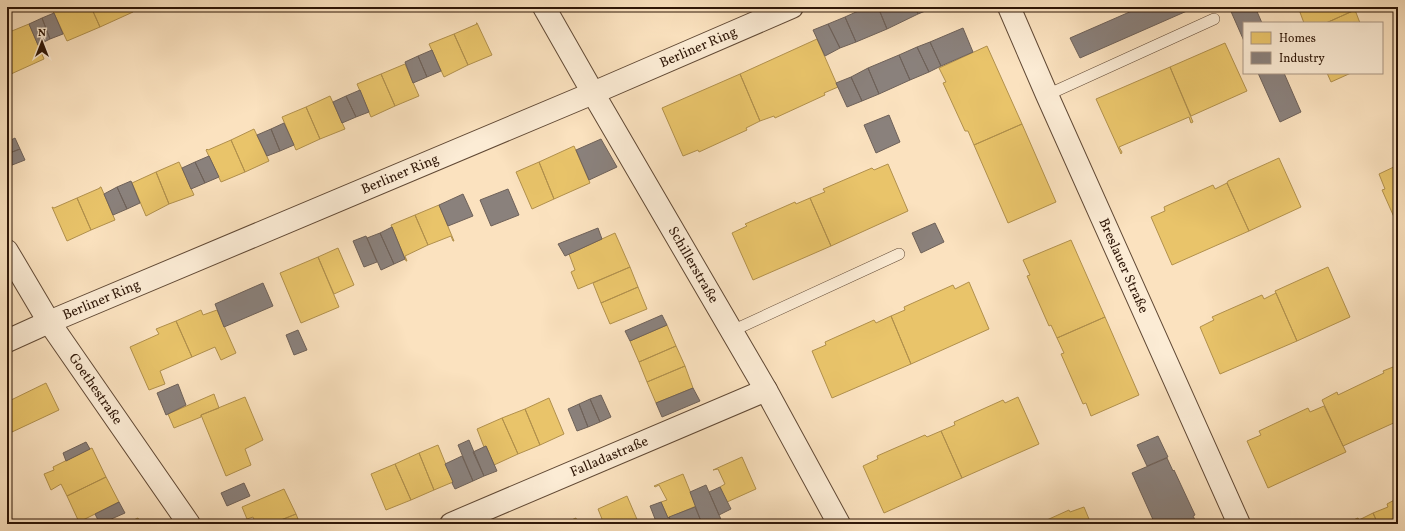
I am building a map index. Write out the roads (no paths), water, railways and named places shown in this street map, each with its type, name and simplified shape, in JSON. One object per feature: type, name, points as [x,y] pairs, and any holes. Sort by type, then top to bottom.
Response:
[{"type":"street","name":"Schillerstraße","points":[[544,7],[766,390],[839,524]]},
{"type":"street","name":"Berliner Ring","points":[[7,341],[593,93],[792,7]]},
{"type":"street","name":"Breslauer Straße","points":[[1009,7],[1239,524]]},
{"type":"street","name":"Goethestraße","points":[[7,251],[49,322],[189,524]]},
{"type":"street","name":"Falladastraße","points":[[452,524],[766,390]]},
{"type":"lane","points":[[1047,95],[1214,19]]},
{"type":"lane","points":[[732,331],[899,254]]}]
